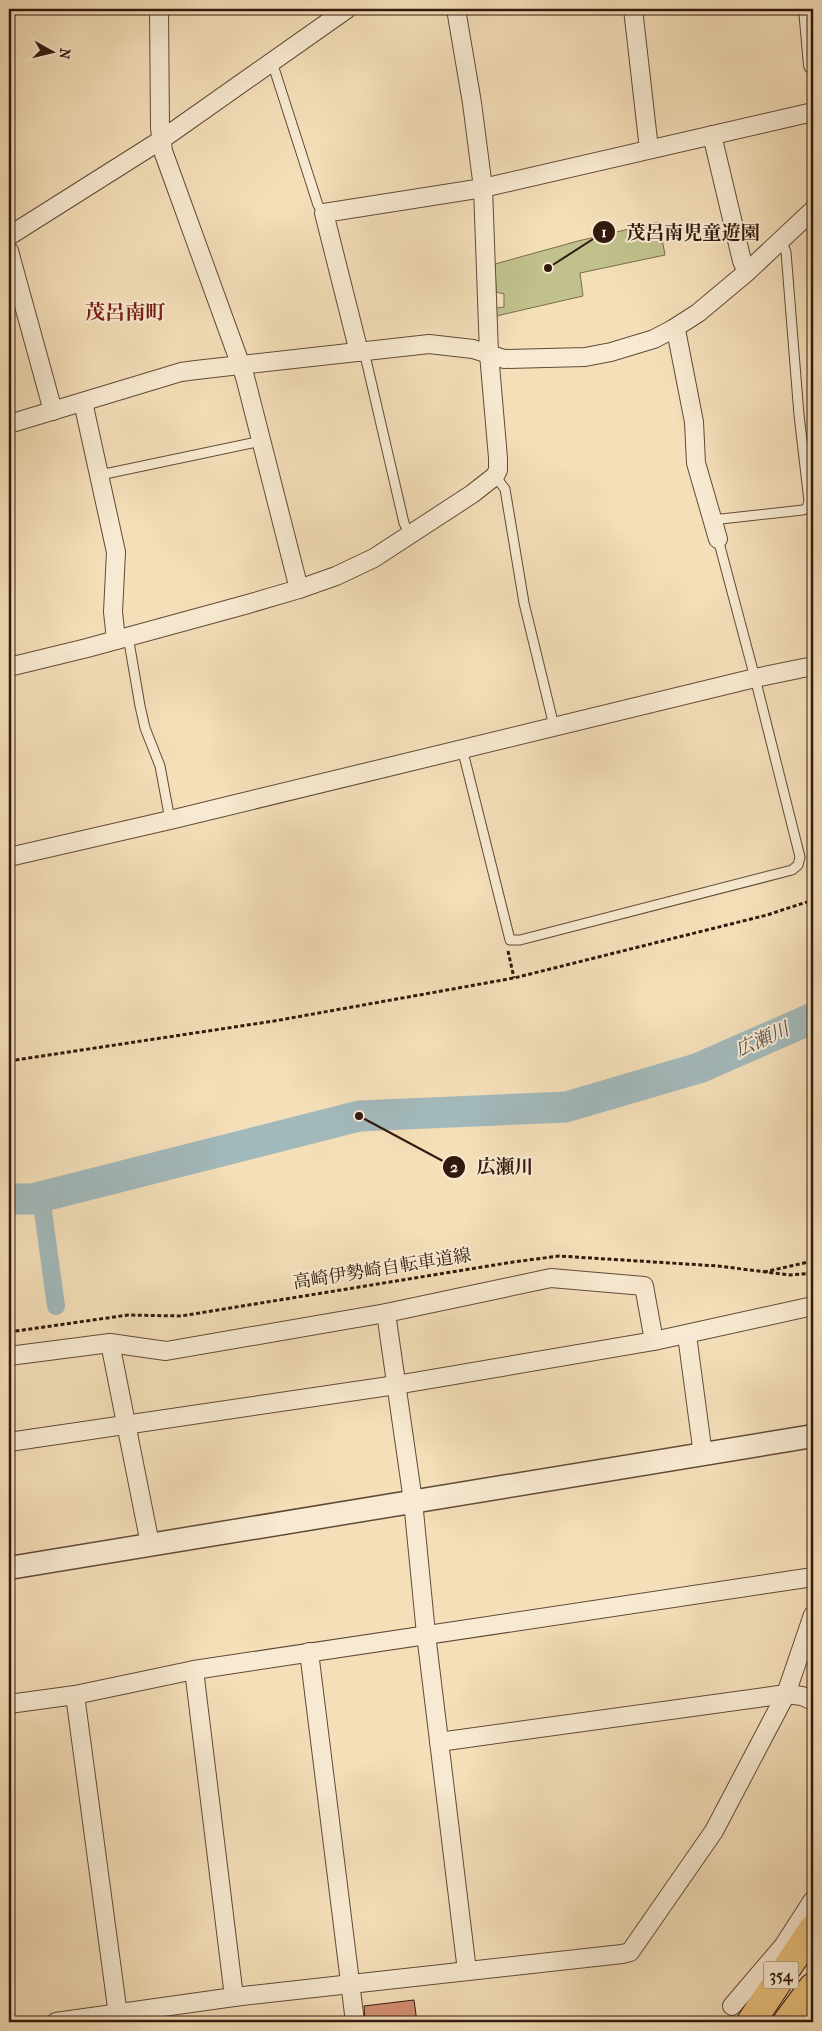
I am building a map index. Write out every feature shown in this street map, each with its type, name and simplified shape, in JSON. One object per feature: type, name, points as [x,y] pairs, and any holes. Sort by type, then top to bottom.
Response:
[{"type":"highway","name":"354","points":[[741,2014],[783,1973],[813,1929]]},
{"type":"highway","name":"354","points":[[787,2022],[813,1987]]},
{"type":"street","points":[[160,9],[161,140],[245,377],[299,589]]},
{"type":"street","points":[[9,236],[161,140],[347,9]]},
{"type":"street","points":[[9,666],[122,638],[299,589],[356,567],[410,535],[495,476],[498,470],[498,458],[489,354],[483,188],[472,103],[456,9]]},
{"type":"street","points":[[632,9],[649,149]]},
{"type":"street","points":[[808,9],[813,65]]},
{"type":"street","points":[[361,352],[324,213],[483,188],[813,112]]},
{"type":"street","points":[[712,135],[742,261],[747,272]]},
{"type":"street","points":[[9,424],[181,372],[430,344],[472,349],[504,359],[585,357],[611,352],[633,346],[673,330],[720,297],[813,210]]},
{"type":"street","points":[[9,251],[53,411]]},
{"type":"street","points":[[673,330],[677,335],[694,422],[696,464],[718,539]]},
{"type":"street","points":[[83,402],[116,552],[113,612],[122,638]]},
{"type":"street","points":[[9,857],[170,820],[755,678],[813,666]]},
{"type":"street","points":[[9,1356],[110,1343],[166,1351],[386,1313],[551,1278],[644,1286],[654,1341]]},
{"type":"street","points":[[9,1442],[396,1385],[687,1335],[813,1306]]},
{"type":"street","points":[[386,1313],[413,1500],[426,1634],[467,1971]]},
{"type":"street","points":[[687,1335],[703,1455]]},
{"type":"street","points":[[110,1343],[150,1544]]},
{"type":"street","points":[[9,1568],[413,1500],[813,1436]]},
{"type":"street","points":[[9,1704],[76,1695],[194,1670],[813,1577]]},
{"type":"street","points":[[56,2022],[234,1997],[630,1952],[714,1831],[786,1694],[813,1615]]},
{"type":"street","points":[[309,1652],[355,2022]]},
{"type":"street","points":[[194,1670],[234,1997]]},
{"type":"street","points":[[440,1742],[786,1694],[802,1696],[813,1702]]},
{"type":"street","points":[[76,1695],[118,2014]]},
{"type":"street","points":[[741,2014],[813,1900]]},
{"type":"street","points":[[783,1973],[784,1945]]},
{"type":"lane","points":[[272,62],[318,205],[324,213]]},
{"type":"lane","points":[[711,520],[803,510],[807,508],[809,502],[799,415],[786,252],[781,240]]},
{"type":"lane","points":[[361,352],[404,523],[410,535]]},
{"type":"lane","points":[[100,475],[261,441]]},
{"type":"lane","points":[[495,476],[504,489],[524,603],[554,726]]},
{"type":"lane","points":[[462,748],[510,940],[520,940],[792,870],[798,865],[800,857],[718,539]]},
{"type":"lane","points":[[122,638],[145,728],[160,766],[170,820]]},
{"type":"path","points":[[9,1061],[274,1021],[514,978],[767,915],[812,900],[813,896]]},
{"type":"path","points":[[508,950],[514,978]]},
{"type":"path","name":"高崎伊勢崎自転車道線","points":[[9,1332],[128,1315],[181,1316],[559,1256],[718,1266],[790,1275],[813,1273]]},
{"type":"path","name":"高崎伊勢崎自転車道線","points":[[760,1272],[813,1261]]},
{"type":"green space","points":[[659,222],[665,255],[580,273],[583,296],[496,316],[496,308],[504,307],[504,294],[496,292],[495,264],[578,241]]},
{"type":"building","points":[[414,2000],[417,2022],[365,2022],[364,2006]]},
{"type":"waterway","name":"広瀬川","points":[[9,1199],[32,1199],[359,1116],[566,1107],[699,1068],[813,1018]]},
{"type":"waterway","points":[[41,1197],[56,1306]]},
{"type":"place","name":"茂呂南児童遊園","points":[[548,268]]},
{"type":"place","name":"広瀬川","points":[[359,1116]]},
{"type":"district","name":"茂呂南町","points":[[125,312]]}]
